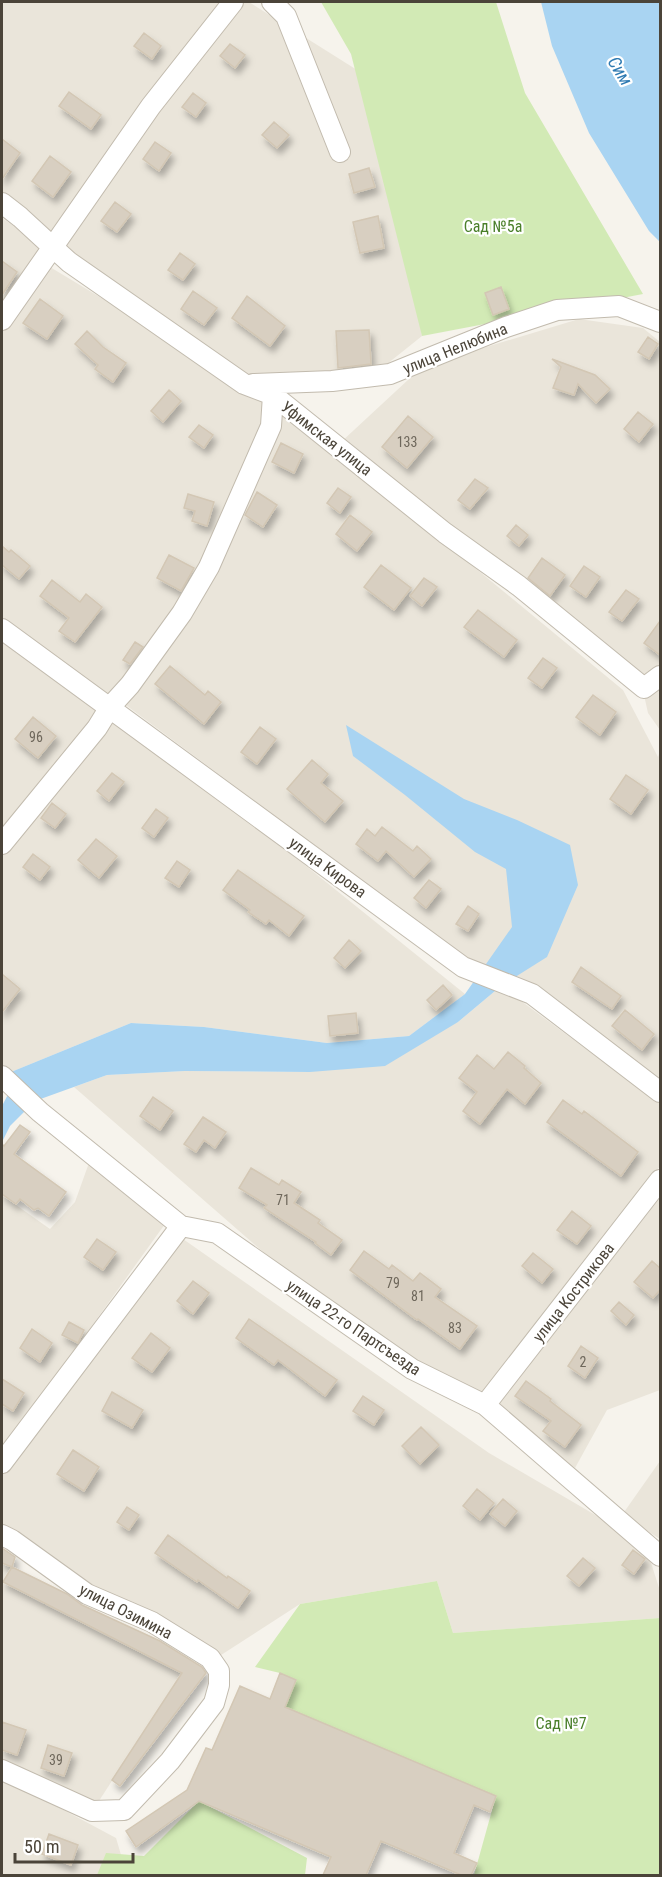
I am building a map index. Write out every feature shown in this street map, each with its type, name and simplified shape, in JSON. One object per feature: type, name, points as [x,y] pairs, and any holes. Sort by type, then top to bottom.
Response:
[{"type":"street","points":[[2,320],[151,106],[233,2]]},
{"type":"street","points":[[272,2],[286,15],[340,152]]},
{"type":"street","name":"Уфимская улица","points":[[2,203],[69,262],[244,384],[273,395],[445,532],[519,586],[644,688],[660,676]]},
{"type":"street","name":"улица Нелюбина","points":[[244,384],[332,381],[390,374],[506,327],[557,310],[619,306],[660,322]]},
{"type":"street","points":[[2,844],[97,728],[110,707],[130,686],[182,613],[209,567],[271,426],[273,395]]},
{"type":"street","name":"улица Кирова","points":[[2,629],[463,967],[532,994],[660,1092]]},
{"type":"street","name":"улица 22-го Партсъезда","points":[[3,1078],[40,1112],[181,1226],[217,1233],[412,1369],[485,1405],[660,1556]]},
{"type":"street","name":"улица Кострикова","points":[[485,1405],[660,1180]]},
{"type":"street","points":[[2,1463],[181,1226]]},
{"type":"street","name":"улица Озимина","points":[[2,1535],[87,1594],[152,1622],[210,1658],[219,1671],[219,1685],[214,1703],[170,1761],[123,1810],[92,1811],[2,1770]]},
{"type":"shaded area","points":[[2,2],[228,2],[52,236],[2,200]]},
{"type":"shaded area","points":[[240,2],[249,2],[365,75],[410,253],[422,336],[382,368],[244,377],[61,249],[150,116]]},
{"type":"shaded area","points":[[2,218],[50,251],[2,316]]},
{"type":"shaded area","points":[[50,267],[269,399],[262,436],[207,562],[110,699],[2,622],[2,330]]},
{"type":"shaded area","points":[[579,319],[643,328],[660,342],[660,668],[642,689],[340,443],[423,366]]},
{"type":"shaded area","points":[[280,407],[623,690],[658,757],[660,751],[660,1089],[462,955],[119,700],[214,564]]},
{"type":"shaded area","points":[[2,632],[101,708],[2,835]]},
{"type":"shaded area","points":[[660,677],[660,730],[648,713],[644,695]]},
{"type":"shaded area","points":[[115,712],[465,994],[409,1036],[327,1043],[204,1027],[131,1023],[11,1072],[2,1064],[2,852]]},
{"type":"shaded area","points":[[501,986],[660,1104],[660,1166],[580,1276],[483,1398],[371,1333],[269,1257],[74,1087],[107,1075],[185,1071],[310,1072],[458,1022]]},
{"type":"shaded area","points":[[90,1160],[170,1217],[2,1451],[2,1195],[50,1229],[75,1202]]},
{"type":"shaded area","points":[[660,1194],[660,1390],[607,1410],[575,1468],[492,1403]]},
{"type":"shaded area","points":[[183,1239],[489,1453],[645,1544],[660,1591],[660,1618],[453,1633],[437,1581],[300,1604],[218,1657],[2,1532],[2,1472]]},
{"type":"shaded area","points":[[660,1461],[660,1539],[622,1515]]},
{"type":"shaded area","points":[[2,1563],[12,1567],[4,1582],[182,1673],[95,1807],[2,1766]]},
{"type":"shaded area","points":[[2,1777],[116,1838],[127,1875],[2,1875]]},
{"type":"green space","name":"Сад №5а","points":[[321,2],[496,2],[525,93],[643,294],[422,336],[351,54]]},
{"type":"green space","name":"Сад №7","points":[[437,1581],[453,1633],[660,1618],[660,1875],[474,1875],[496,1796],[285,1707],[296,1680],[280,1673],[255,1667],[300,1604]]},
{"type":"green space","points":[[199,1801],[307,1858],[305,1875],[97,1875],[106,1853],[144,1856]]},
{"type":"water","name":"Сим","points":[[541,2],[660,2],[660,242],[649,231],[589,133],[552,46]]},
{"type":"water","points":[[346,725],[464,799],[517,820],[570,845],[578,885],[547,957],[501,986],[458,1022],[385,1066],[310,1072],[185,1071],[107,1075],[35,1101],[10,1126],[2,1142],[2,1106],[16,1079],[11,1072],[131,1023],[204,1027],[327,1043],[409,1036],[465,994],[512,927],[506,869],[475,852],[353,756]]},
{"type":"building","points":[[144,33],[161,46],[152,59],[134,46]]},
{"type":"building","points":[[230,44],[245,55],[235,68],[220,56]]},
{"type":"building","points":[[69,92],[101,115],[91,129],[59,106]]},
{"type":"building","points":[[193,93],[206,103],[196,117],[182,107]]},
{"type":"building","points":[[274,122],[289,135],[277,148],[262,135]]},
{"type":"building","points":[[2,139],[20,153],[2,179]]},
{"type":"building","points":[[155,142],[171,153],[159,171],[143,159]]},
{"type":"building","points":[[50,156],[71,172],[53,197],[32,181]]},
{"type":"building","points":[[369,168],[375,187],[354,193],[349,174]]},
{"type":"building","points":[[115,202],[131,214],[117,232],[101,221]]},
{"type":"building","points":[[378,216],[384,248],[360,253],[353,222]]},
{"type":"building","points":[[180,253],[195,264],[183,280],[168,270]]},
{"type":"building","points":[[2,261],[17,272],[2,295]]},
{"type":"building","points":[[501,287],[509,309],[493,315],[485,293]]},
{"type":"building","points":[[193,291],[217,308],[204,325],[181,309]]},
{"type":"building","points":[[247,296],[285,326],[270,346],[232,318]]},
{"type":"building","points":[[40,299],[63,316],[47,339],[23,323]]},
{"type":"building","points":[[369,330],[371,364],[338,368],[336,331]]},
{"type":"building","points":[[87,331],[103,347],[126,363],[113,382],[95,369],[98,365],[75,344]]},
{"type":"building","points":[[648,337],[658,344],[649,359],[638,352]]},
{"type":"building","points":[[552,359],[595,375],[610,389],[596,403],[578,384],[574,395],[553,388],[561,367]]},
{"type":"building","points":[[169,390],[181,401],[163,422],[151,411]]},
{"type":"building","points":[[638,412],[653,424],[639,442],[624,429]]},
{"type":"building","points":[[408,416],[433,437],[407,468],[382,447]]},
{"type":"building","points":[[199,425],[213,435],[204,448],[189,437]]},
{"type":"building","points":[[281,443],[303,454],[294,473],[272,462]]},
{"type":"building","points":[[475,479],[488,488],[470,509],[458,500]]},
{"type":"building","points":[[338,488],[351,497],[340,513],[327,503]]},
{"type":"building","points":[[257,492],[277,505],[263,527],[245,515]]},
{"type":"building","points":[[188,494],[214,502],[207,526],[192,521],[195,511],[184,508]]},
{"type":"building","points":[[350,515],[372,532],[357,551],[336,534]]},
{"type":"building","points":[[516,525],[528,535],[519,546],[507,536]]},
{"type":"building","points":[[2,546],[9,552],[11,550],[30,566],[19,579],[2,565]]},
{"type":"building","points":[[169,555],[194,568],[181,591],[157,578]]},
{"type":"building","points":[[542,558],[565,575],[550,596],[528,578]]},
{"type":"building","points":[[381,565],[411,588],[394,610],[364,587]]},
{"type":"building","points":[[584,566],[600,577],[586,597],[570,586]]},
{"type":"building","points":[[424,578],[437,587],[422,606],[410,596]]},
{"type":"building","points":[[52,580],[80,602],[86,594],[102,607],[75,642],[59,631],[69,618],[40,596]]},
{"type":"building","points":[[626,590],[639,599],[622,621],[609,612]]},
{"type":"building","points":[[478,610],[517,640],[504,657],[464,627]]},
{"type":"building","points":[[660,621],[660,655],[644,643]]},
{"type":"building","points":[[135,642],[143,647],[130,664],[123,660]]},
{"type":"building","points":[[543,658],[557,668],[542,688],[528,678]]},
{"type":"building","points":[[170,666],[205,695],[208,691],[221,702],[204,724],[155,684]]},
{"type":"building","points":[[593,695],[616,712],[600,735],[576,717]]},
{"type":"building","points":[[33,717],[56,736],[38,758],[15,739]]},
{"type":"building","points":[[260,727],[276,739],[257,764],[241,752]]},
{"type":"building","points":[[312,760],[328,774],[321,783],[343,801],[325,822],[287,789]]},
{"type":"building","points":[[112,773],[124,782],[109,801],[97,791]]},
{"type":"building","points":[[626,775],[648,790],[631,814],[610,799]]},
{"type":"building","points":[[52,803],[66,814],[55,828],[41,818]]},
{"type":"building","points":[[156,809],[168,818],[154,837],[142,828]]},
{"type":"building","points":[[382,827],[413,851],[417,846],[431,859],[414,877],[386,851],[378,861],[356,844],[367,829],[375,836]]},
{"type":"building","points":[[96,839],[117,856],[99,878],[78,860]]},
{"type":"building","points":[[33,854],[50,867],[40,880],[23,867]]},
{"type":"building","points":[[177,861],[190,870],[179,887],[165,878]]},
{"type":"building","points":[[238,870],[304,916],[289,936],[269,920],[266,924],[248,912],[250,910],[223,890]]},
{"type":"building","points":[[429,880],[441,889],[426,908],[414,898]]},
{"type":"building","points":[[468,906],[479,914],[468,931],[456,924]]},
{"type":"building","points":[[349,940],[361,951],[345,968],[334,958]]},
{"type":"building","points":[[581,967],[621,996],[612,1009],[572,982]]},
{"type":"building","points":[[2,974],[20,989],[2,1012]]},
{"type":"building","points":[[443,985],[452,995],[436,1010],[427,1000]]},
{"type":"building","points":[[625,1010],[654,1034],[642,1050],[612,1026]]},
{"type":"building","points":[[356,1013],[358,1033],[330,1036],[328,1016]]},
{"type":"building","points":[[508,1052],[541,1083],[525,1104],[507,1089],[480,1124],[463,1111],[477,1092],[459,1078],[477,1055],[494,1069]]},
{"type":"building","points":[[153,1097],[173,1111],[160,1130],[140,1116]]},
{"type":"building","points":[[563,1100],[582,1114],[584,1111],[638,1152],[621,1176],[547,1122]]},
{"type":"building","points":[[203,1117],[226,1132],[215,1148],[204,1140],[196,1152],[184,1144]]},
{"type":"building","points":[[20,1125],[30,1132],[14,1154],[66,1192],[49,1216],[38,1208],[34,1210],[20,1199],[16,1204],[2,1194],[2,1144],[4,1146]]},
{"type":"building","points":[[251,1168],[279,1185],[282,1180],[301,1192],[294,1203],[320,1220],[318,1223],[342,1240],[331,1255],[316,1242],[264,1208],[267,1205],[239,1188]]},
{"type":"building","points":[[572,1211],[591,1226],[577,1244],[557,1230]]},
{"type":"building","points":[[97,1239],[116,1252],[103,1270],[84,1257]]},
{"type":"building","points":[[364,1251],[389,1269],[392,1265],[413,1281],[420,1273],[441,1289],[435,1297],[477,1326],[460,1349],[350,1270]]},
{"type":"building","points":[[533,1253],[553,1269],[542,1283],[522,1266]]},
{"type":"building","points":[[652,1261],[660,1268],[660,1290],[653,1298],[634,1282]]},
{"type":"building","points":[[193,1281],[209,1293],[193,1314],[177,1301]]},
{"type":"building","points":[[619,1302],[634,1315],[626,1325],[611,1311]]},
{"type":"building","points":[[249,1319],[337,1380],[325,1396],[278,1360],[274,1365],[236,1338]]},
{"type":"building","points":[[69,1322],[84,1330],[78,1343],[62,1335]]},
{"type":"building","points":[[32,1329],[52,1343],[40,1362],[20,1348]]},
{"type":"building","points":[[151,1333],[170,1348],[152,1372],[132,1358]]},
{"type":"building","points":[[581,1346],[598,1358],[585,1378],[568,1366]]},
{"type":"building","points":[[2,1379],[24,1393],[13,1411],[2,1404]]},
{"type":"building","points":[[526,1381],[581,1425],[565,1447],[543,1431],[551,1421],[515,1396]]},
{"type":"building","points":[[112,1392],[143,1410],[132,1428],[102,1411]]},
{"type":"building","points":[[363,1396],[384,1410],[374,1425],[353,1411]]},
{"type":"building","points":[[421,1427],[439,1445],[420,1464],[402,1446]]},
{"type":"building","points":[[73,1450],[99,1467],[84,1491],[57,1474]]},
{"type":"building","points":[[477,1489],[494,1503],[480,1520],[463,1506]]},
{"type":"building","points":[[503,1499],[517,1511],[505,1526],[490,1514]]},
{"type":"building","points":[[127,1507],[139,1515],[129,1530],[117,1522]]},
{"type":"building","points":[[168,1535],[227,1578],[228,1576],[250,1591],[238,1608],[155,1553]]},
{"type":"building","points":[[2,1548],[15,1557],[12,1567],[2,1563]]},
{"type":"building","points":[[633,1550],[645,1559],[634,1574],[622,1565]]},
{"type":"building","points":[[583,1558],[595,1568],[579,1586],[567,1576]]},
{"type":"building","points":[[12,1567],[67,1594],[82,1605],[160,1641],[202,1667],[206,1673],[120,1786],[112,1780],[182,1673],[3,1582]]},
{"type":"building","points":[[280,1673],[296,1680],[285,1707],[496,1796],[490,1812],[474,1805],[454,1853],[477,1863],[471,1875],[461,1875],[381,1841],[366,1875],[323,1875],[331,1857],[199,1801],[136,1847],[126,1831],[187,1790],[206,1748],[212,1750],[240,1686],[270,1699]]},
{"type":"building","points":[[2,1722],[26,1730],[17,1755],[2,1750]]},
{"type":"building","points":[[48,1745],[72,1753],[64,1776],[41,1768]]},
{"type":"building","points":[[49,1834],[78,1845],[71,1865],[42,1854]]}]
